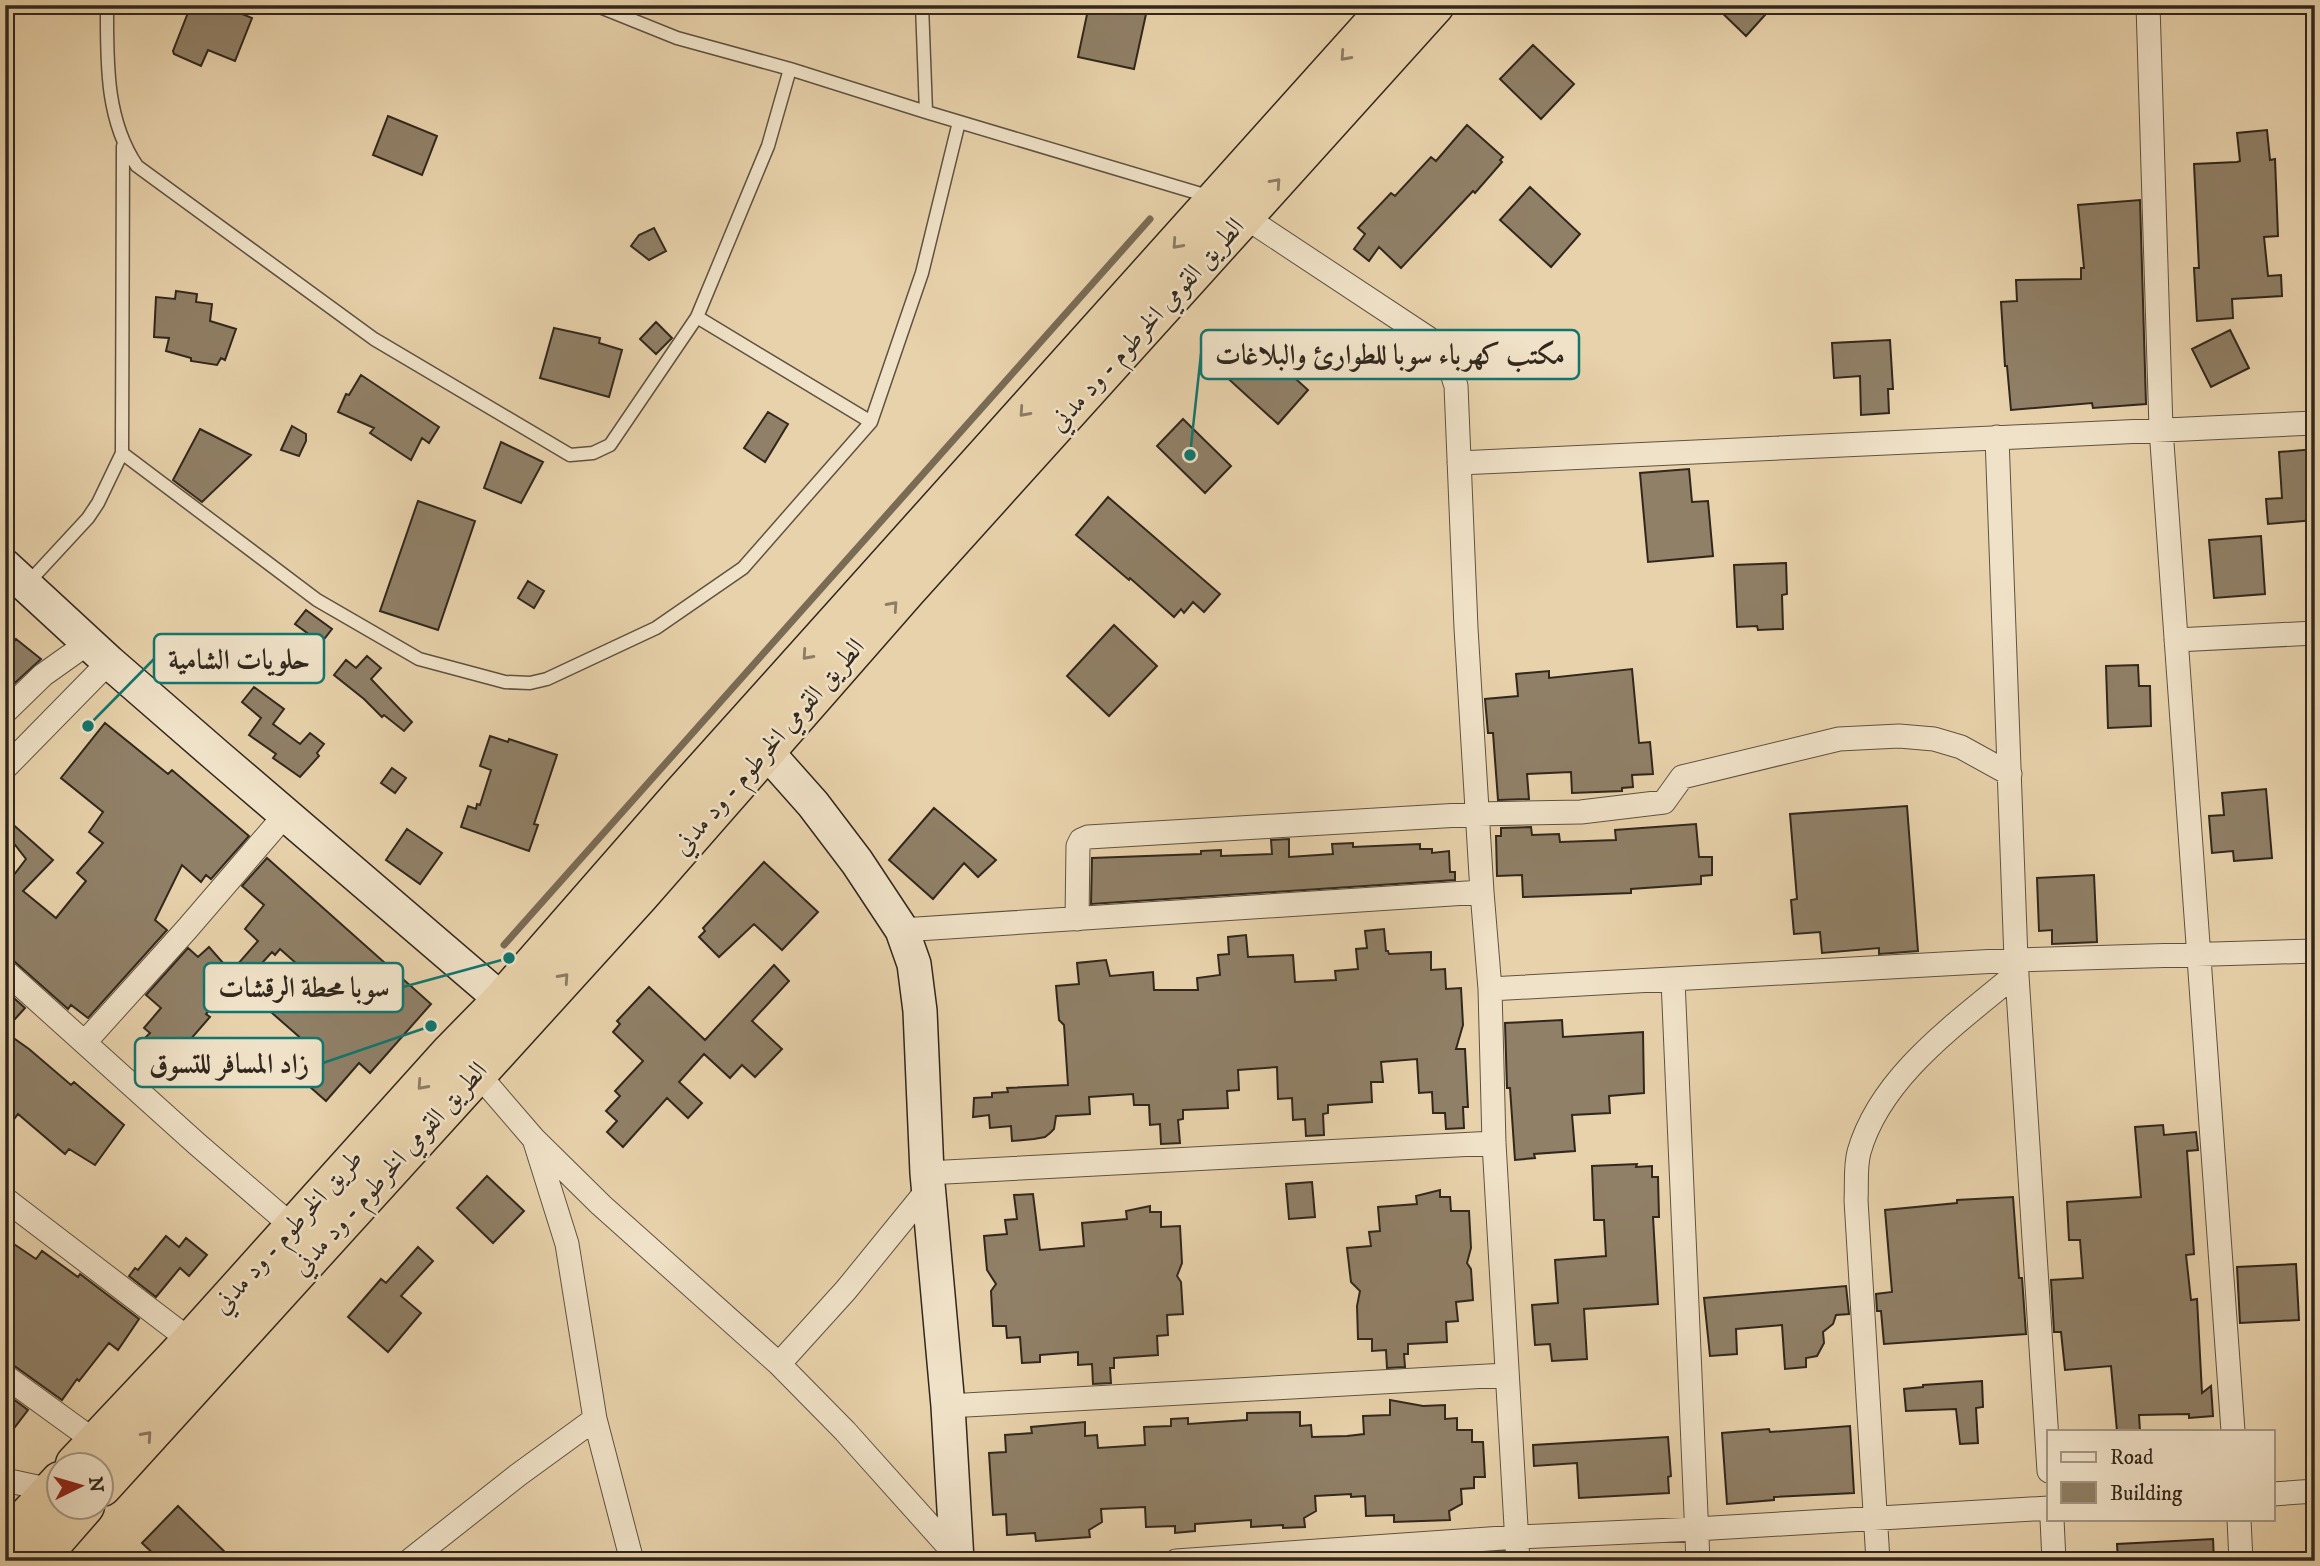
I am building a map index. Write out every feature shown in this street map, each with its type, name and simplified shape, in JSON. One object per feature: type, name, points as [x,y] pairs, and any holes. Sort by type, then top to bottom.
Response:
[{"type":"highway","name":"الطريق القومي الخرطوم - ود مدني","points":[[116,1471],[464,1063],[513,1011],[640,895],[1232,208],[1390,5]]},
{"type":"highway","name":"الطريق القومي الخرطوم - ود مدني","points":[[513,1011],[682,794],[998,440],[1434,5]]},
{"type":"highway","name":"طريق الخرطوم - ود مدني","points":[[90,1450],[191,1341],[292,1226],[464,1063]]},
{"type":"highway","name":"طريق الخرطوم - ود مدني","points":[[5,1541],[46,1497]]},
{"type":"highway","points":[[41,1560],[74,1520]]},
{"type":"street","points":[[2148,5],[2161,429],[2233,1430]]},
{"type":"street","points":[[1232,208],[1428,338],[1447,358],[1456,386],[1477,814],[1490,989],[1494,1143],[1506,1375],[1518,1561]]},
{"type":"street","points":[[1458,463],[2315,423]]},
{"type":"street","points":[[1997,437],[2017,967],[2047,1440]]},
{"type":"street","points":[[16,575],[98,652],[513,1011]]},
{"type":"street","points":[[2176,640],[2315,633]]},
{"type":"street","points":[[5,712],[43,676],[98,652]]},
{"type":"street","points":[[5,768],[98,652]]},
{"type":"street","points":[[1077,919],[1078,846],[1080,840],[1088,837],[1477,814],[1581,812],[1664,802],[1682,778],[1839,739],[1899,736],[1934,739],[1961,747],[2010,774]]},
{"type":"street","points":[[765,750],[828,823],[857,862],[902,930],[914,964],[957,1559]]},
{"type":"street","points":[[85,1042],[285,815]]},
{"type":"street","points":[[902,930],[1482,892]]},
{"type":"street","points":[[1490,989],[2017,967],[2199,955],[2315,951]]},
{"type":"street","points":[[1878,1561],[1856,1200],[1859,1153],[1874,1118],[1895,1085],[1920,1055],[2017,967]]},
{"type":"street","points":[[5,971],[292,1226]]},
{"type":"street","points":[[1674,980],[1698,1561]]},
{"type":"street","points":[[464,1063],[534,1139],[601,1205],[779,1364],[845,1431],[957,1559]]},
{"type":"street","points":[[534,1139],[567,1244],[595,1419],[632,1561]]},
{"type":"street","points":[[779,1364],[846,1290],[928,1180],[1494,1143]]},
{"type":"street","points":[[5,1199],[191,1341]]},
{"type":"street","points":[[948,1406],[1506,1375]]},
{"type":"street","points":[[5,1376],[57,1450]]},
{"type":"street","points":[[409,1561],[498,1490],[595,1419]]},
{"type":"street","points":[[5,1480],[46,1474]]},
{"type":"street","points":[[2274,1494],[2315,1491]]},
{"type":"street","points":[[1176,1561],[1323,1557],[1517,1537],[2047,1508]]},
{"type":"street","points":[[2052,1520],[2054,1561]]},
{"type":"street","points":[[2239,1520],[2241,1561]]},
{"type":"lane","points":[[107,5],[107,52],[114,118],[123,146],[137,166],[374,339],[570,455],[593,453],[610,444],[697,317],[768,146],[790,69]]},
{"type":"lane","points":[[595,5],[677,38],[790,69],[1232,208]]},
{"type":"lane","points":[[922,5],[926,112]]},
{"type":"lane","points":[[122,453],[317,600],[419,659],[505,682],[530,683],[547,679],[656,628],[743,568],[871,422],[922,273],[959,122]]},
{"type":"lane","points":[[16,575],[88,518],[122,453],[123,146]]},
{"type":"lane","points":[[697,317],[871,422]]},
{"type":"building","points":[[191,5],[240,5],[237,12],[252,18],[235,61],[208,50],[201,66],[174,54]]},
{"type":"building","points":[[1089,5],[1148,5],[1134,69],[1078,57]]},
{"type":"building","points":[[1714,5],[1774,5],[1746,36]]},
{"type":"building","points":[[1533,45],[1574,84],[1541,119],[1500,79]]},
{"type":"building","points":[[388,116],[437,136],[422,175],[373,155]]},
{"type":"building","points":[[1467,125],[1503,157],[1500,160],[1502,162],[1475,193],[1473,191],[1401,268],[1379,247],[1369,261],[1354,249],[1365,234],[1358,228],[1391,193],[1395,196],[1431,157],[1436,161]]},
{"type":"building","points":[[2267,130],[2270,160],[2275,159],[2278,236],[2264,237],[2268,276],[2281,275],[2282,296],[2232,299],[2233,318],[2197,321],[2194,268],[2199,268],[2194,164],[2240,161],[2237,133]]},
{"type":"building","points":[[1530,187],[1580,234],[1551,267],[1500,220]]},
{"type":"building","points":[[2140,200],[2146,404],[2093,408],[2092,403],[2011,410],[2001,302],[2017,301],[2016,280],[2081,279],[2081,268],[2084,268],[2078,205]]},
{"type":"building","points":[[654,228],[666,251],[649,260],[631,246],[639,235]]},
{"type":"building","points":[[176,291],[197,294],[196,302],[212,304],[210,321],[236,329],[225,360],[221,358],[217,365],[191,361],[191,358],[166,351],[169,338],[154,337],[156,297],[175,299]]},
{"type":"building","points":[[656,322],[672,338],[656,354],[640,339]]},
{"type":"building","points":[[554,328],[600,338],[599,343],[622,350],[609,397],[540,378]]},
{"type":"building","points":[[2230,330],[2249,368],[2211,387],[2192,349]]},
{"type":"building","points":[[1252,339],[1308,390],[1278,424],[1222,373]]},
{"type":"building","points":[[1890,340],[1893,389],[1888,389],[1889,413],[1861,415],[1860,376],[1834,378],[1832,343]]},
{"type":"building","points":[[361,375],[439,427],[429,443],[422,438],[411,460],[370,433],[374,428],[338,412],[346,394],[349,395]]},
{"type":"building","points":[[768,412],[788,424],[765,462],[744,448]]},
{"type":"building","points":[[1183,419],[1231,466],[1205,493],[1157,446]]},
{"type":"building","points":[[292,426],[306,434],[306,441],[299,456],[281,450]]},
{"type":"building","points":[[200,429],[251,455],[202,502],[173,480]]},
{"type":"building","points":[[501,442],[543,462],[521,503],[484,488]]},
{"type":"building","points":[[2315,449],[2315,520],[2268,524],[2266,499],[2282,498],[2279,452]]},
{"type":"building","points":[[1689,469],[1692,502],[1708,501],[1713,556],[1648,562],[1640,473]]},
{"type":"building","points":[[1108,497],[1220,594],[1204,612],[1193,602],[1184,613],[1181,609],[1174,617],[1076,535]]},
{"type":"building","points":[[418,501],[475,521],[438,630],[380,611]]},
{"type":"building","points":[[2261,536],[2265,594],[2214,598],[2209,540]]},
{"type":"building","points":[[1786,563],[1787,594],[1782,595],[1783,629],[1737,627],[1734,565]]},
{"type":"building","points":[[528,581],[544,591],[534,608],[518,598]]},
{"type":"building","points":[[306,610],[332,629],[321,643],[295,624]]},
{"type":"building","points":[[1114,625],[1157,666],[1109,716],[1067,676]]},
{"type":"building","points":[[16,639],[41,659],[5,692],[5,653]]},
{"type":"building","points":[[367,656],[381,668],[371,679],[412,722],[404,731],[384,715],[382,717],[334,675],[346,660],[356,668]]},
{"type":"building","points":[[2138,665],[2139,686],[2150,686],[2151,726],[2108,728],[2106,666]]},
{"type":"building","points":[[1632,669],[1639,743],[1650,742],[1653,774],[1632,775],[1633,787],[1622,788],[1622,791],[1572,793],[1571,772],[1527,774],[1529,799],[1498,800],[1493,733],[1488,733],[1485,699],[1518,696],[1516,674],[1549,671],[1549,678]]},
{"type":"building","points":[[254,687],[284,709],[273,724],[300,744],[310,733],[324,744],[317,753],[319,756],[300,777],[273,758],[276,754],[249,735],[261,718],[242,702]]},
{"type":"building","points":[[105,723],[168,774],[172,770],[249,836],[211,879],[206,875],[201,882],[182,865],[155,920],[167,930],[88,1018],[71,1005],[68,1009],[14,961],[5,957],[5,877],[10,880],[26,859],[5,832],[5,823],[8,820],[53,860],[23,891],[56,918],[86,881],[77,873],[103,843],[89,832],[103,812],[61,778]]},
{"type":"building","points":[[490,736],[508,742],[509,739],[557,755],[534,824],[538,825],[529,851],[461,827],[468,806],[476,809],[477,804],[480,805],[491,770],[480,766]]},
{"type":"building","points":[[392,768],[406,778],[395,793],[381,783]]},
{"type":"building","points":[[2266,789],[2272,858],[2234,861],[2233,851],[2212,853],[2209,816],[2224,815],[2222,793]]},
{"type":"building","points":[[1907,806],[1918,951],[1879,954],[1879,948],[1822,953],[1820,932],[1794,934],[1791,900],[1797,899],[1790,814]]},
{"type":"building","points":[[934,808],[996,860],[978,877],[964,863],[933,899],[889,860]]},
{"type":"building","points":[[1696,824],[1699,857],[1712,857],[1712,875],[1701,876],[1701,884],[1631,889],[1631,893],[1523,897],[1522,875],[1497,876],[1496,836],[1501,836],[1501,828],[1531,827],[1532,835],[1559,834],[1560,842],[1616,840],[1615,830]]},
{"type":"building","points":[[407,829],[442,853],[420,884],[386,860]]},
{"type":"building","points":[[1289,839],[1289,857],[1333,854],[1332,844],[1353,843],[1353,847],[1420,844],[1420,849],[1432,849],[1432,853],[1449,851],[1450,872],[1455,872],[1455,880],[1091,904],[1092,858],[1201,854],[1201,851],[1221,850],[1221,856],[1272,854],[1271,840]]},
{"type":"building","points":[[267,858],[431,1004],[370,1073],[359,1063],[326,1101],[284,1064],[304,1041],[272,1013],[306,972],[280,949],[275,955],[272,952],[230,998],[224,992],[206,1014],[210,1017],[176,1056],[161,1068],[138,1045],[150,1033],[144,1028],[161,1008],[146,995],[188,948],[198,957],[209,947],[231,972],[258,941],[245,929],[264,905],[242,886]]},
{"type":"building","points":[[764,862],[818,912],[782,950],[754,924],[719,957],[699,937],[705,931],[703,928]]},
{"type":"building","points":[[2094,875],[2097,942],[2052,944],[2052,930],[2039,931],[2037,878]]},
{"type":"building","points":[[1384,929],[1386,951],[1389,954],[1431,952],[1431,970],[1445,969],[1446,989],[1461,988],[1463,1025],[1456,1049],[1465,1049],[1468,1107],[1463,1107],[1464,1128],[1446,1129],[1445,1113],[1433,1113],[1432,1092],[1419,1093],[1417,1059],[1381,1062],[1383,1082],[1371,1082],[1372,1102],[1328,1105],[1328,1113],[1323,1114],[1324,1135],[1306,1136],[1305,1119],[1293,1120],[1292,1098],[1278,1099],[1277,1067],[1238,1070],[1239,1090],[1227,1091],[1228,1108],[1183,1110],[1183,1119],[1178,1120],[1180,1143],[1161,1144],[1160,1124],[1150,1125],[1149,1105],[1134,1105],[1133,1094],[1089,1097],[1090,1114],[1056,1116],[1054,1129],[1045,1137],[1034,1139],[1012,1141],[1011,1126],[990,1128],[989,1115],[973,1117],[974,1098],[992,1097],[992,1093],[1008,1092],[1007,1088],[1068,1085],[1064,1025],[1059,1020],[1056,986],[1079,984],[1077,963],[1106,960],[1110,976],[1153,972],[1154,990],[1198,990],[1197,978],[1220,975],[1218,955],[1229,954],[1228,937],[1246,935],[1248,957],[1293,955],[1295,982],[1336,980],[1335,971],[1358,969],[1356,949],[1367,948],[1365,931]]},
{"type":"building","points":[[774,965],[789,981],[752,1021],[782,1049],[755,1077],[742,1065],[730,1078],[704,1054],[679,1082],[702,1103],[688,1118],[667,1098],[623,1147],[607,1132],[617,1121],[606,1111],[620,1096],[615,1091],[643,1061],[613,1032],[620,1024],[617,1021],[649,987],[705,1040]]},
{"type":"building","points":[[5,990],[25,1008],[5,1030]]},
{"type":"building","points":[[1562,1020],[1563,1037],[1643,1032],[1644,1093],[1609,1096],[1610,1113],[1572,1115],[1575,1151],[1534,1154],[1535,1158],[1515,1160],[1510,1088],[1507,1088],[1505,1023]]},
{"type":"building","points":[[5,1032],[71,1085],[74,1082],[124,1125],[95,1165],[69,1149],[65,1154],[18,1114],[5,1131]]},
{"type":"building","points":[[2163,1125],[2164,1135],[2196,1132],[2198,1150],[2187,1151],[2194,1254],[2186,1255],[2191,1300],[2197,1299],[2202,1393],[2211,1386],[2213,1416],[2189,1418],[2189,1414],[2139,1415],[2140,1430],[2117,1430],[2111,1366],[2065,1370],[2061,1332],[2054,1332],[2051,1280],[2083,1278],[2080,1240],[2069,1240],[2067,1202],[2141,1197],[2135,1127]]},
{"type":"building","points":[[1637,1164],[1636,1167],[1652,1166],[1652,1177],[1658,1177],[1659,1217],[1653,1217],[1658,1304],[1584,1309],[1587,1359],[1552,1361],[1550,1344],[1535,1345],[1532,1305],[1558,1303],[1555,1260],[1606,1256],[1604,1220],[1594,1220],[1592,1166]]},
{"type":"building","points":[[487,1176],[524,1211],[493,1243],[457,1208]]},
{"type":"building","points":[[1312,1182],[1315,1217],[1289,1219],[1286,1184]]},
{"type":"building","points":[[1440,1190],[1440,1197],[1450,1197],[1451,1211],[1469,1211],[1471,1248],[1467,1263],[1471,1269],[1473,1300],[1456,1302],[1458,1321],[1446,1322],[1447,1342],[1408,1344],[1408,1354],[1404,1354],[1405,1367],[1387,1368],[1386,1350],[1372,1351],[1372,1339],[1358,1339],[1357,1306],[1360,1291],[1351,1282],[1347,1248],[1371,1246],[1369,1232],[1380,1231],[1378,1207],[1417,1204],[1416,1196]]},
{"type":"building","points":[[1033,1194],[1040,1250],[1084,1246],[1082,1223],[1127,1219],[1126,1211],[1150,1206],[1150,1212],[1161,1212],[1161,1227],[1180,1226],[1182,1263],[1177,1276],[1181,1282],[1183,1314],[1167,1315],[1168,1335],[1157,1336],[1158,1355],[1114,1358],[1114,1368],[1110,1368],[1111,1383],[1093,1384],[1092,1364],[1078,1365],[1078,1352],[1040,1355],[1040,1362],[1022,1363],[1020,1337],[1007,1338],[1006,1326],[993,1326],[991,1291],[996,1284],[987,1270],[984,1236],[1007,1234],[1005,1220],[1017,1219],[1014,1195]]},
{"type":"building","points":[[2013,1197],[2026,1334],[1884,1344],[1881,1311],[1877,1311],[1876,1294],[1892,1292],[1885,1210],[1957,1203],[1957,1200]]},
{"type":"building","points":[[166,1236],[179,1247],[186,1238],[207,1255],[189,1276],[180,1268],[156,1297],[129,1276],[135,1268],[138,1270]]},
{"type":"building","points":[[5,1238],[36,1259],[42,1251],[78,1277],[80,1274],[139,1319],[118,1350],[109,1343],[62,1400],[5,1362]]},
{"type":"building","points":[[418,1247],[433,1261],[401,1296],[421,1313],[388,1352],[348,1317],[381,1279],[386,1283]]},
{"type":"building","points":[[2296,1264],[2299,1320],[2240,1323],[2237,1267]]},
{"type":"building","points":[[1846,1286],[1849,1314],[1836,1315],[1833,1324],[1823,1332],[1824,1343],[1817,1356],[1806,1358],[1806,1367],[1785,1369],[1782,1325],[1736,1329],[1737,1354],[1710,1356],[1704,1298]]},
{"type":"building","points":[[1982,1381],[1983,1407],[1976,1408],[1978,1443],[1960,1444],[1956,1409],[1906,1411],[1904,1389]]},
{"type":"building","points":[[5,1393],[28,1410],[5,1440]]},
{"type":"building","points":[[1390,1400],[1423,1406],[1445,1405],[1445,1419],[1457,1418],[1457,1430],[1472,1430],[1472,1442],[1483,1442],[1485,1477],[1474,1477],[1474,1488],[1461,1489],[1462,1504],[1449,1511],[1450,1520],[1394,1522],[1394,1515],[1366,1516],[1365,1496],[1351,1497],[1351,1494],[1315,1496],[1316,1511],[1304,1518],[1305,1527],[1251,1527],[1251,1520],[1195,1524],[1195,1531],[1175,1533],[1175,1526],[1146,1527],[1145,1507],[1101,1509],[1102,1522],[1089,1530],[1090,1537],[1036,1541],[1035,1533],[1007,1535],[1006,1514],[993,1515],[989,1453],[1006,1452],[1005,1435],[1032,1433],[1031,1427],[1085,1422],[1085,1436],[1097,1435],[1098,1448],[1145,1445],[1144,1427],[1171,1426],[1171,1419],[1188,1418],[1188,1424],[1247,1420],[1247,1413],[1300,1412],[1300,1426],[1311,1425],[1312,1437],[1347,1436],[1364,1434],[1363,1416],[1390,1415]]},
{"type":"building","points":[[1850,1426],[1854,1493],[1774,1497],[1774,1500],[1727,1504],[1722,1433]]},
{"type":"building","points":[[1668,1437],[1671,1476],[1668,1477],[1669,1493],[1579,1498],[1577,1463],[1534,1466],[1533,1445]]},
{"type":"building","points":[[178,1506],[234,1561],[161,1561],[142,1543]]},
{"type":"building","points":[[2213,1539],[2214,1561],[2118,1561],[2117,1544]]},
{"type":"waterway","points":[[504,945],[1150,219]]},
{"type":"place","name":"مكتب كهرباء سوبا للطوارئ والبلاغات","points":[[1190,455]]},
{"type":"place","name":"حلويات الشامية","points":[[88,726]]},
{"type":"place","name":"سوبا محطة الرقشات","points":[[509,958]]},
{"type":"place","name":"زاد المسافر للتسوق","points":[[431,1026]]}]
